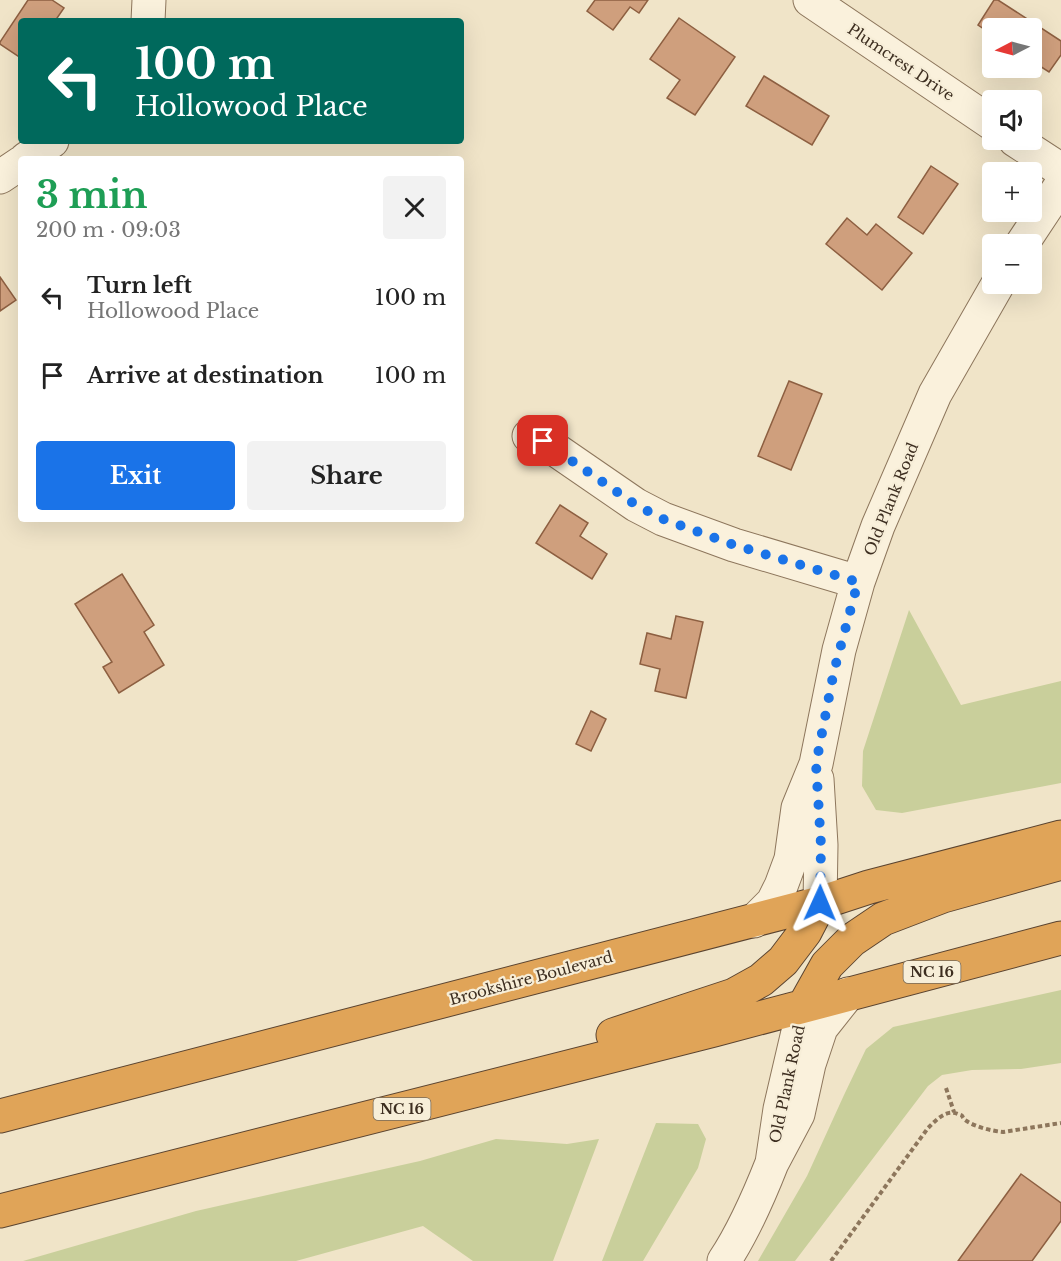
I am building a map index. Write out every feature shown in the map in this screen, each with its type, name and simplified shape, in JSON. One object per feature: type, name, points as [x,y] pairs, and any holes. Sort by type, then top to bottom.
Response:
[{"type":"highway","name":"Brookshire Boulevard","points":[[0,1116],[754,921],[869,887],[1061,837]]},
{"type":"highway","points":[[804,1006],[827,965],[852,940],[883,919],[943,896],[1061,863]]},
{"type":"highway","points":[[432,1101],[482,1073],[591,1042],[734,996],[761,980],[783,961],[805,932],[820,903]]},
{"type":"highway","name":"NC 16","points":[[0,1211],[804,1006],[1061,938]]},
{"type":"highway","points":[[0,1138],[127,1102],[165,1073]]},
{"type":"street","points":[[148,18],[149,0]]},
{"type":"street","name":"Plumcrest Drive","points":[[810,0],[982,117]]},
{"type":"street","points":[[30,156],[47,144]]},
{"type":"street","points":[[1030,150],[1061,170]]},
{"type":"street","points":[[0,177],[18,165]]},
{"type":"street","points":[[1029,234],[1061,185]]},
{"type":"street","name":"Old Plank Road","points":[[754,921],[773,902],[791,859],[798,808],[816,764],[837,660],[858,582],[882,516],[935,394],[992,294]]},
{"type":"street","points":[[529,436],[543,441],[636,505],[663,519],[734,545],[858,582]]},
{"type":"street","name":"Old Plank Road","points":[[816,764],[821,845],[820,903]]},
{"type":"street","name":"Old Plank Road","points":[[724,1261],[741,1232],[772,1162],[798,1114],[809,1065],[821,1028],[848,994]]},
{"type":"street","name":"Old Plank Road","points":[[772,1162],[780,1109],[804,1006]]},
{"type":"path","points":[[946,1088],[954,1112]]},
{"type":"path","points":[[831,1261],[928,1128],[942,1115],[954,1112],[974,1124],[996,1132],[1061,1123]]},
{"type":"green space","points":[[909,610],[961,705],[1061,681],[1061,783],[902,813],[876,810],[862,786],[863,751]]},
{"type":"green space","points":[[1061,990],[1061,1063],[1021,1069],[972,1070],[942,1075],[928,1086],[795,1261],[758,1261],[807,1176],[866,1049],[893,1027]]},
{"type":"green space","points":[[656,1123],[698,1124],[706,1139],[698,1168],[643,1261],[602,1261]]},
{"type":"green space","points":[[496,1139],[567,1144],[599,1139],[553,1261],[473,1261],[423,1226],[296,1261],[23,1261],[196,1211],[420,1161]]},
{"type":"building","points":[[28,0],[52,0],[64,8],[57,18],[18,18],[18,56],[0,42]]},
{"type":"building","points":[[595,0],[648,0],[639,13],[630,7],[613,30],[587,11]]},
{"type":"building","points":[[994,0],[998,0],[1026,18],[982,18]]},
{"type":"building","points":[[679,18],[735,57],[695,115],[667,98],[680,80],[650,59]]},
{"type":"building","points":[[1042,29],[1061,41],[1061,55],[1049,72],[1042,67]]},
{"type":"building","points":[[764,76],[829,116],[812,145],[746,106]]},
{"type":"building","points":[[931,166],[958,184],[923,234],[898,217]]},
{"type":"building","points":[[847,218],[867,235],[876,224],[912,253],[882,290],[826,244]]},
{"type":"building","points":[[0,277],[16,300],[0,311]]},
{"type":"building","points":[[789,381],[822,394],[791,470],[758,456]]},
{"type":"building","points":[[560,505],[588,523],[580,536],[607,554],[592,579],[536,543]]},
{"type":"building","points":[[122,574],[154,625],[144,632],[164,665],[119,693],[103,667],[112,662],[75,604]]},
{"type":"building","points":[[676,616],[703,622],[686,698],[655,691],[660,669],[640,664],[647,633],[671,639]]},
{"type":"building","points":[[591,711],[606,719],[591,751],[576,744]]},
{"type":"building","points":[[1021,1174],[1061,1203],[1061,1221],[1032,1261],[958,1261]]},
{"type":"route","points":[[543,441],[636,505],[663,519],[734,545],[858,582],[834,671],[816,764],[821,845],[820,903]]}]
